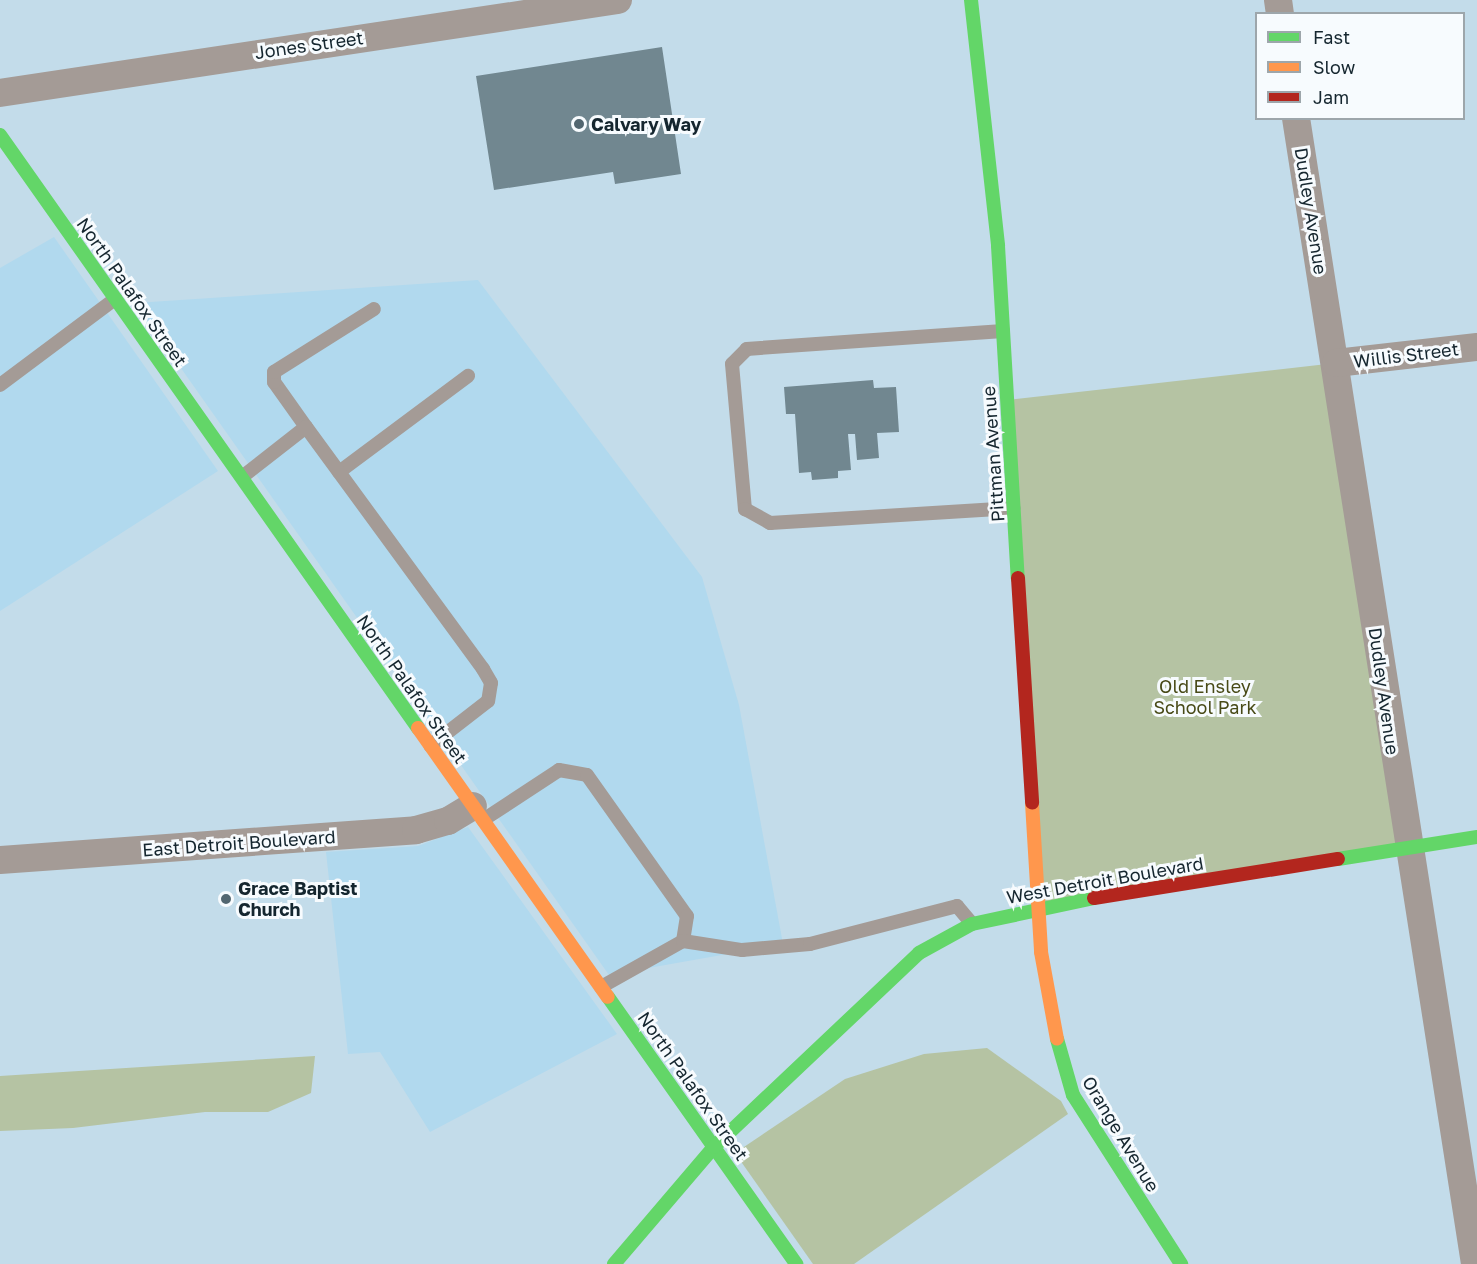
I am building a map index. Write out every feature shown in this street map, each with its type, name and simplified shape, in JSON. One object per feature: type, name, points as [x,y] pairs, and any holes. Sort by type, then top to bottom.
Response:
[{"type":"street","name":"Jones Street","points":[[0,93],[566,4],[618,0]]},
{"type":"street","name":"Pittman Avenue","points":[[971,0],[998,246],[1040,907]]},
{"type":"street","name":"Dudley Avenue","points":[[1296,120],[1336,363],[1408,848],[1475,1264]]},
{"type":"street","name":"North Palafox Street","points":[[0,135],[796,1264]]},
{"type":"street","name":"Willis Street","points":[[1336,363],[1477,347]]},
{"type":"street","name":"East Detroit Boulevard","points":[[0,860],[416,830],[478,813]]},
{"type":"street","name":"West Detroit Boulevard","points":[[614,1264],[714,1147],[919,953],[972,924],[1040,907],[1477,837]]},
{"type":"street","name":"Orange Avenue","points":[[1040,907],[1045,974],[1061,1064],[1073,1095],[1181,1264]]},
{"type":"lane","points":[[0,385],[115,299]]},
{"type":"lane","points":[[374,309],[274,372],[274,382],[491,683],[488,701],[430,746]]},
{"type":"lane","points":[[1004,331],[747,349],[732,364],[745,509],[770,523],[1014,508]]},
{"type":"lane","points":[[339,472],[468,376]]},
{"type":"lane","points":[[240,478],[306,427]]},
{"type":"lane","points":[[478,813],[559,770],[586,775],[687,916],[683,940]]},
{"type":"lane","points":[[601,987],[683,940],[742,950],[810,944],[957,906],[972,924]]},
{"type":"shaded area","points":[[54,237],[218,471],[0,611],[0,268]]},
{"type":"shaded area","points":[[478,280],[702,577],[739,705],[783,944],[609,975],[135,303]]},
{"type":"shaded area","points":[[468,827],[617,1034],[430,1132],[380,1052],[348,1054],[326,852],[418,846]]},
{"type":"green space","name":"Old Ensley School Park","points":[[1336,363],[1408,848],[1040,907],[1008,400]]},
{"type":"green space","points":[[987,1048],[1061,1101],[1068,1114],[854,1264],[813,1264],[735,1153],[845,1079],[924,1054]]},
{"type":"green space","points":[[315,1056],[311,1093],[268,1112],[205,1112],[73,1128],[0,1131],[0,1076]]},
{"type":"building","name":"Calvary Way","points":[[662,47],[681,174],[615,184],[613,172],[494,190],[476,76]]},
{"type":"building","points":[[873,380],[874,388],[896,387],[899,432],[877,433],[879,458],[857,460],[855,434],[848,434],[851,470],[838,471],[838,478],[812,480],[811,472],[799,473],[795,414],[786,414],[784,387]]},
{"type":"traffic: fast","points":[[971,0],[998,246],[1018,578]]},
{"type":"traffic: fast","points":[[0,135],[418,728]]},
{"type":"traffic: fast","points":[[1338,859],[1477,837]]},
{"type":"traffic: fast","points":[[614,1264],[714,1147],[919,953],[972,924],[1094,898]]},
{"type":"traffic: fast","points":[[608,997],[796,1264]]},
{"type":"traffic: fast","points":[[1057,1039],[1073,1095],[1181,1264]]},
{"type":"traffic: slow","points":[[418,728],[608,997]]},
{"type":"traffic: slow","points":[[1032,803],[1041,952],[1057,1039]]},
{"type":"traffic: jam","points":[[1018,578],[1032,803]]},
{"type":"traffic: jam","points":[[1094,898],[1338,859]]},
{"type":"place","name":"Calvary Way","points":[[579,124]]},
{"type":"place","name":"Grace Baptist Church","points":[[226,899]]}]
